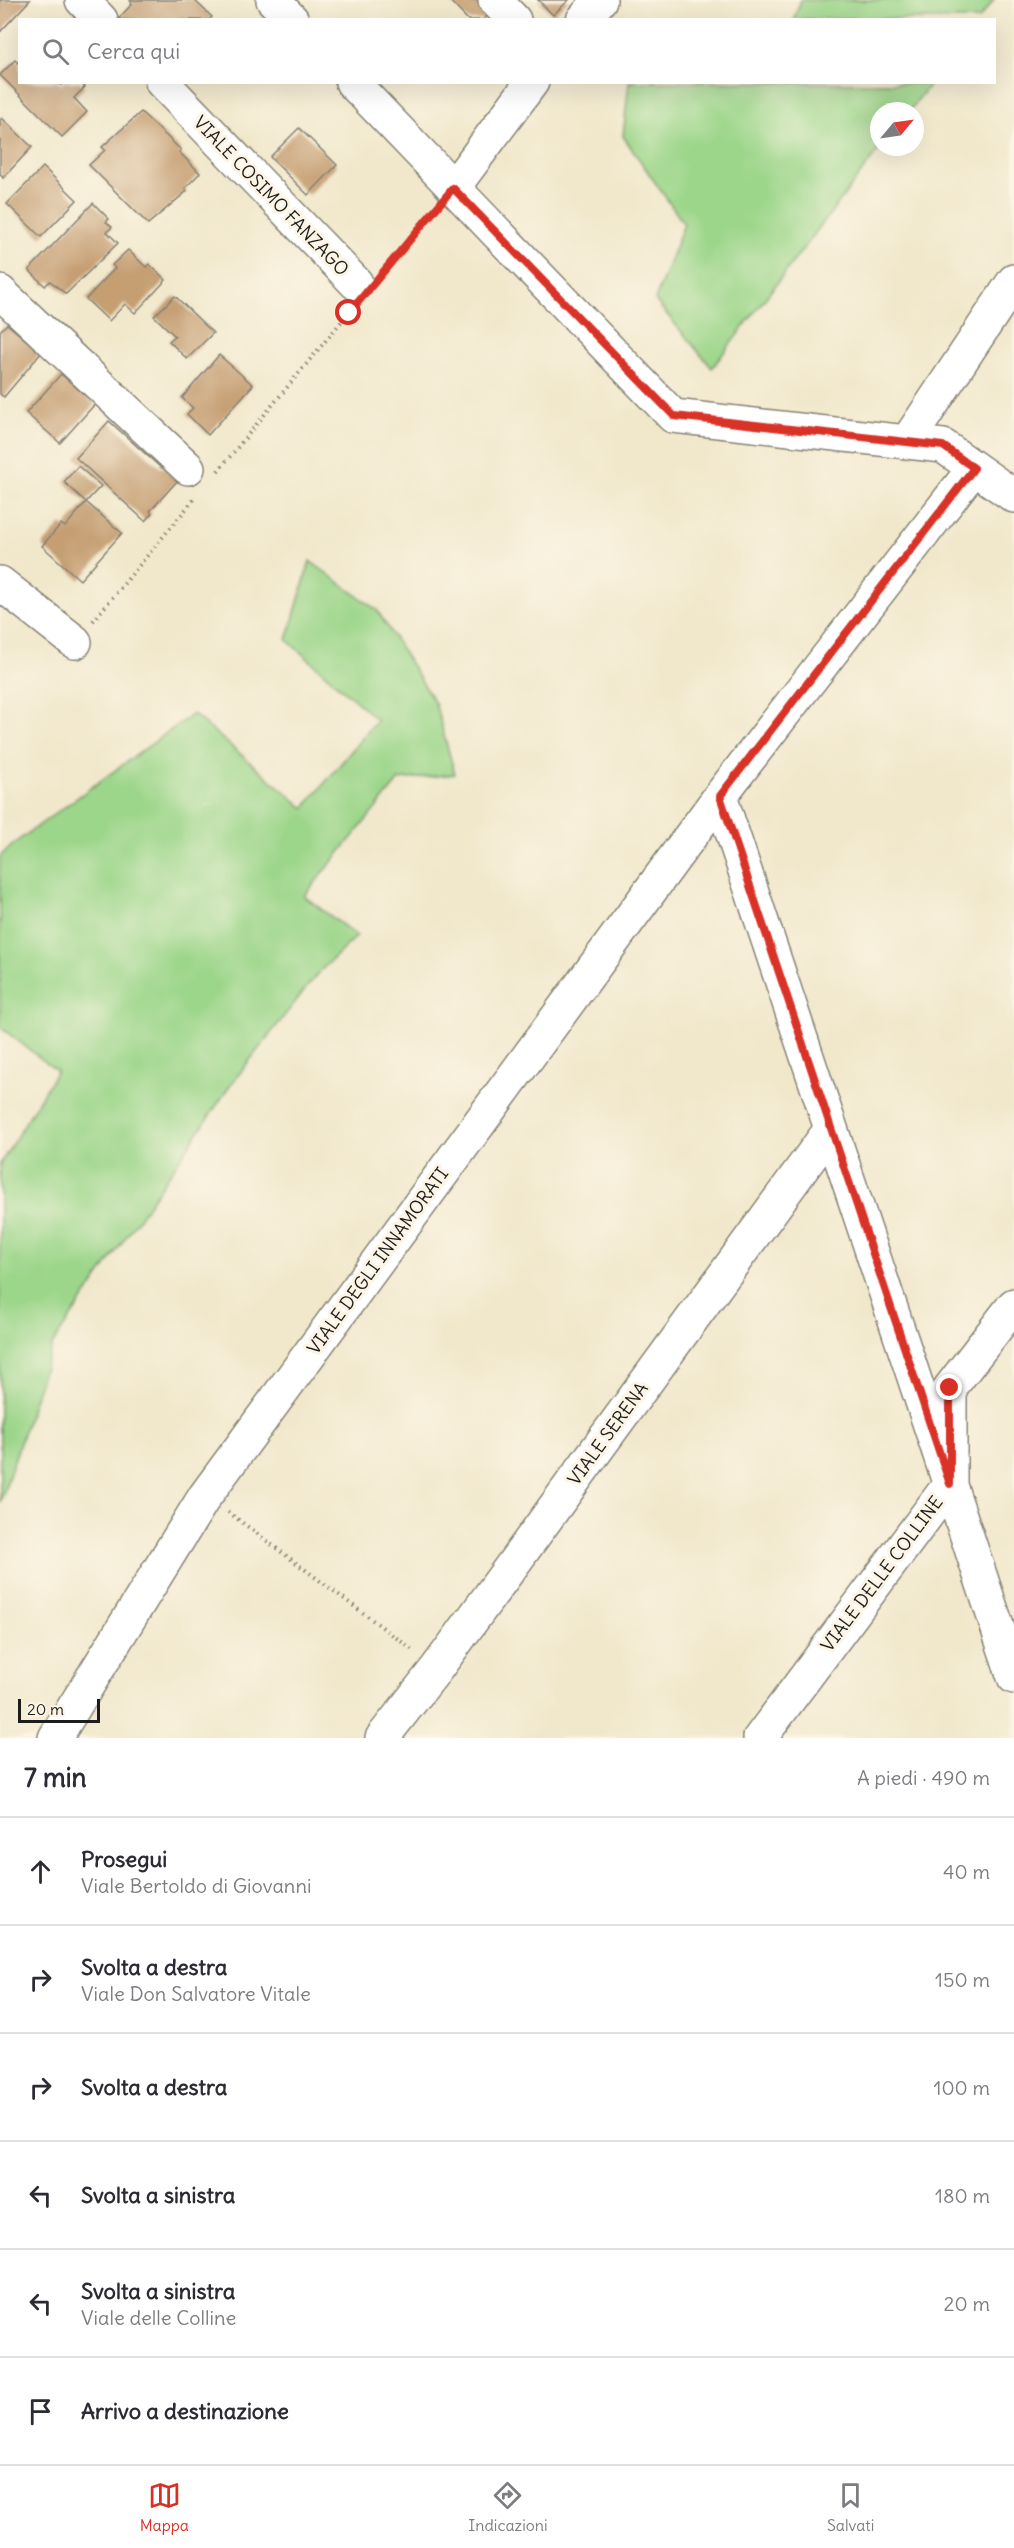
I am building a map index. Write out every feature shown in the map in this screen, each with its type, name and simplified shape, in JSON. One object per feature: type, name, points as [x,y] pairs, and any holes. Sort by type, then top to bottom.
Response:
[{"type":"street","points":[[82,0],[99,18]]},
{"type":"street","points":[[273,0],[290,18]]},
{"type":"street","points":[[495,0],[512,18]]},
{"type":"street","points":[[585,18],[600,0]]},
{"type":"street","name":"VIALE COSIMO FANZAGO","points":[[164,84],[360,294]]},
{"type":"street","points":[[354,84],[674,416],[943,446],[1014,496]]},
{"type":"street","points":[[453,188],[531,84]]},
{"type":"street","points":[[906,442],[1014,281]]},
{"type":"street","points":[[0,292],[188,468]]},
{"type":"street","name":"VIALE DEGLI INNAMORATI","points":[[55,1738],[205,1496],[720,796],[974,468]]},
{"type":"street","points":[[0,583],[75,642]]},
{"type":"street","points":[[720,796],[1014,1677]]},
{"type":"street","name":"VIALE SERENA","points":[[382,1738],[437,1668],[831,1129]]},
{"type":"street","name":"VIALE DELLE COLLINE","points":[[760,1738],[950,1484],[950,1388],[1014,1305]]},
{"type":"path","points":[[360,294],[453,188]]},
{"type":"path","points":[[205,1496],[437,1668]]},
{"type":"green space","points":[[801,0],[994,0],[980,18],[794,18]]},
{"type":"green space","points":[[629,84],[930,84],[916,102],[870,102],[870,156],[874,156],[712,368],[655,300],[684,224],[623,136]]},
{"type":"green space","points":[[310,561],[377,610],[435,703],[455,774],[399,780],[304,896],[357,936],[317,974],[232,1083],[53,1343],[0,1503],[0,1164],[57,1071],[0,1027],[0,856],[20,839],[193,714],[304,808],[377,720],[287,640]]},
{"type":"building","points":[[0,0],[30,0],[0,32]]},
{"type":"building","points":[[130,0],[194,0],[212,17],[119,18],[132,4]]},
{"type":"building","points":[[449,0],[478,0],[491,12],[485,18],[466,18]]},
{"type":"building","points":[[538,0],[569,0],[553,15]]},
{"type":"building","points":[[15,60],[18,63],[18,84],[82,84],[85,87],[74,98],[87,112],[62,137],[0,75]]},
{"type":"building","points":[[141,112],[181,150],[179,152],[200,173],[185,188],[187,191],[148,224],[89,165],[105,150],[102,147]]},
{"type":"building","points":[[2,118],[32,147],[3,178],[0,174],[0,120]]},
{"type":"building","points":[[299,128],[337,165],[308,195],[270,157]]},
{"type":"building","points":[[43,167],[77,200],[41,237],[7,204]]},
{"type":"building","points":[[93,203],[109,219],[106,222],[112,227],[107,232],[118,243],[66,294],[50,281],[45,286],[29,270]]},
{"type":"building","points":[[128,250],[146,267],[149,264],[166,280],[135,313],[125,304],[109,321],[86,299],[115,268],[112,265]]},
{"type":"building","points":[[175,296],[213,333],[187,359],[169,341],[175,336],[154,316]]},
{"type":"building","points":[[7,324],[41,353],[4,397],[0,394],[0,331]]},
{"type":"building","points":[[219,355],[253,385],[208,435],[187,414],[193,408],[182,398]]},
{"type":"building","points":[[61,374],[95,404],[60,443],[26,413]]},
{"type":"building","points":[[109,421],[161,468],[163,466],[178,480],[150,511],[152,513],[145,521],[76,458]]},
{"type":"building","points":[[78,466],[101,486],[86,502],[64,482]]},
{"type":"building","points":[[86,502],[122,533],[80,580],[42,546],[61,524],[65,527]]},
{"type":"route","points":[[349,313],[453,188],[674,416],[943,446],[974,468],[720,796],[950,1484],[950,1388]]}]
